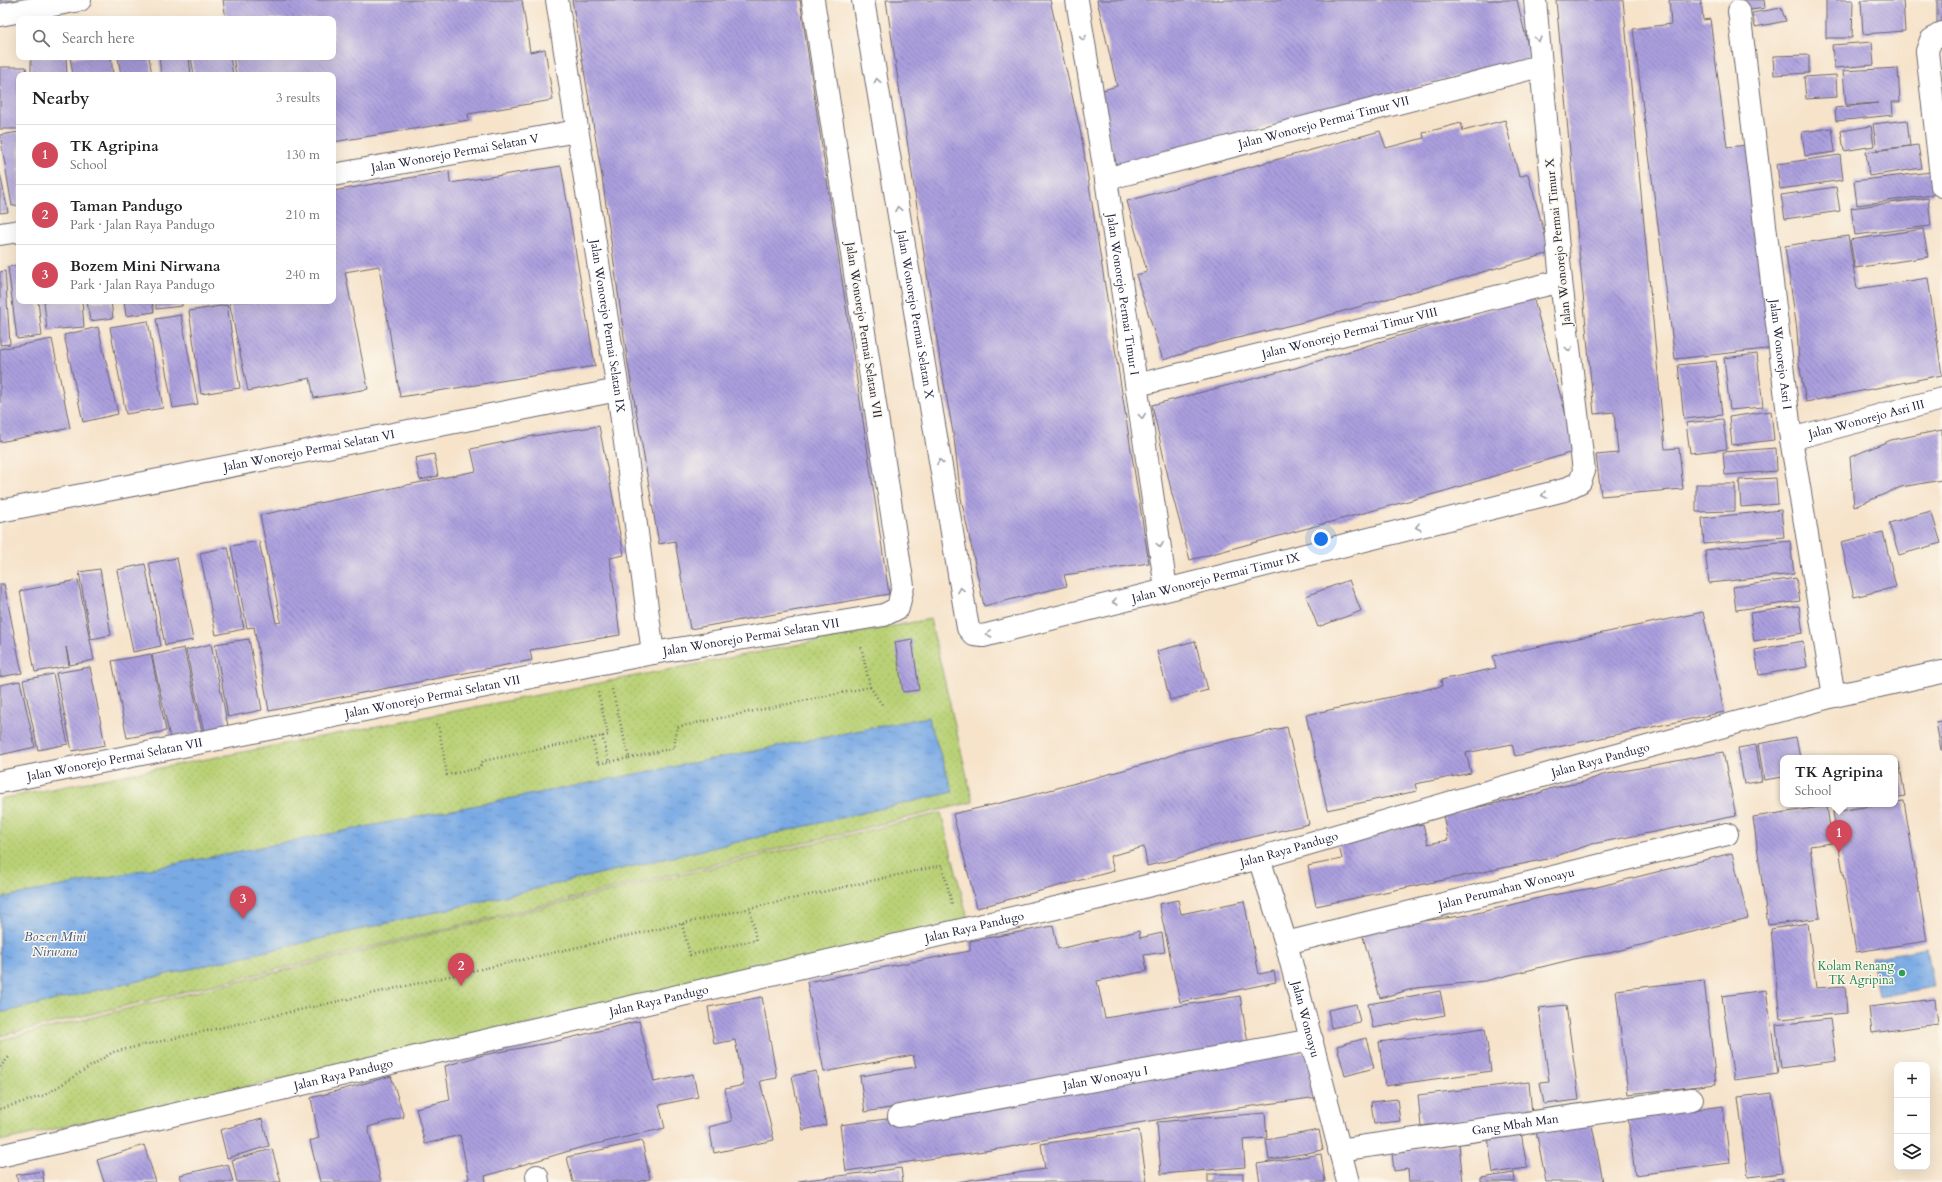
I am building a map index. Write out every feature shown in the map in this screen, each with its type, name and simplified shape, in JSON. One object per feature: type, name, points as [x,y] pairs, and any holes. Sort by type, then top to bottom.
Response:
[{"type":"street","points":[[0,15],[80,0]]},
{"type":"street","name":"Jalan Wonorejo Permai Selatan IX","points":[[557,0],[618,390],[653,653]]},
{"type":"street","name":"Jalan Wonorejo Permai Selatan VII","points":[[0,782],[653,653],[884,615],[898,608],[902,598],[903,586],[813,0]]},
{"type":"street","name":"Jalan Wonorejo Permai Selatan X","points":[[863,0],[968,628]]},
{"type":"street","name":"Jalan Wonorejo Permai Timur I","points":[[1077,0],[1106,179],[1166,589]]},
{"type":"street","name":"Jalan Wonorejo Permai Timur X","points":[[1535,0],[1561,281],[1584,470],[1580,482]]},
{"type":"street","name":"Jalan Wonorejo Asri I","points":[[1740,11],[1791,439],[1834,696]]},
{"type":"street","points":[[1942,33],[1931,40],[1927,51],[1942,186]]},
{"type":"street","name":"Jalan Wonorejo Permai Timur VII","points":[[1106,179],[1540,66]]},
{"type":"street","name":"Jalan Wonorejo Permai Selatan V","points":[[336,174],[577,131]]},
{"type":"street","points":[[0,234],[16,231]]},
{"type":"street","name":"Jalan Wonorejo Permai Timur VIII","points":[[1137,385],[1561,281]]},
{"type":"street","name":"Jalan Wonorejo Permai Selatan VI","points":[[0,511],[618,390]]},
{"type":"street","name":"Jalan Wonorejo Asri III","points":[[1791,439],[1942,399]]},
{"type":"street","name":"Jalan Wonorejo Permai Timur IX","points":[[968,628],[974,635],[983,636],[1564,490],[1580,482]]},
{"type":"street","name":"Jalan Raya Pandugo","points":[[0,1156],[959,929],[1103,897],[1259,858],[1559,771],[1834,696],[1942,672]]},
{"type":"street","name":"Jalan Perumahan Wonoayu","points":[[1286,943],[1726,834]]},
{"type":"street","name":"Jalan Wonoayu","points":[[1259,858],[1286,943],[1348,1182]]},
{"type":"street","name":"Jalan Wonoayu I","points":[[899,1116],[1312,1040]]},
{"type":"street","name":"Gang Mbah Man","points":[[1339,1150],[1692,1098]]},
{"type":"path","points":[[860,639],[870,687],[883,706]]},
{"type":"path","points":[[611,686],[629,758]]},
{"type":"path","points":[[592,738],[598,764],[609,762],[674,748],[677,727],[870,687]]},
{"type":"path","points":[[434,723],[439,728],[447,775],[470,771],[479,768],[483,761],[608,735],[597,690]]},
{"type":"path","points":[[602,736],[609,762]]},
{"type":"path","points":[[0,1109],[46,1095],[113,1052],[942,865],[959,929]]},
{"type":"path","points":[[682,924],[690,955],[756,940],[750,909]]},
{"type":"path","points":[[0,1067],[9,1057]]},
{"type":"green space","points":[[930,619],[973,802],[0,1036],[0,799]]},
{"type":"green space","points":[[941,813],[970,927],[0,1141],[0,1040],[440,932]]},
{"type":"water","name":"Bozen Mini Nirwana","points":[[928,717],[953,792],[0,1013],[0,898]]},
{"type":"water","name":"Kolam Renang TK Agripina","points":[[1927,948],[1934,987],[1878,997],[1871,958]]},
{"type":"building","points":[[0,0],[30,0],[0,7]]},
{"type":"building","points":[[223,0],[522,0],[530,52],[545,49],[553,100],[468,114],[469,120],[336,142],[336,72],[236,72],[234,60],[336,60],[336,16],[226,16]]},
{"type":"building","points":[[572,0],[800,0],[889,594],[690,629],[675,541],[659,544],[627,358],[602,176]]},
{"type":"building","points":[[886,0],[1050,0],[1081,134],[1149,563],[1064,575],[1067,586],[984,606],[961,498],[954,438],[941,367]]},
{"type":"building","points":[[1097,0],[1517,0],[1531,59],[1472,72],[1117,166],[1096,92],[1117,86]]},
{"type":"building","points":[[1556,0],[1623,0],[1665,449],[1679,448],[1683,489],[1601,496],[1596,455],[1618,453],[1614,412],[1594,414]]},
{"type":"building","points":[[1669,0],[1701,0],[1703,20],[1710,19],[1727,147],[1749,145],[1775,348],[1675,359],[1633,29],[1671,24]]},
{"type":"building","points":[[1743,0],[1764,0],[1765,8],[1744,11]]},
{"type":"building","points":[[1826,0],[1853,0],[1852,38],[1826,38]]},
{"type":"building","points":[[1861,0],[1903,0],[1905,31],[1863,34]]},
{"type":"building","points":[[1937,0],[1942,0],[1942,25],[1937,25]]},
{"type":"building","points":[[1781,8],[1786,21],[1755,27],[1752,13]]},
{"type":"building","points":[[1872,42],[1874,65],[1834,68],[1832,45]]},
{"type":"building","points":[[1809,55],[1809,73],[1774,75],[1773,56]]},
{"type":"building","points":[[31,60],[66,60],[67,72],[31,72]]},
{"type":"building","points":[[70,60],[111,60],[113,72],[72,72]]},
{"type":"building","points":[[118,60],[150,60],[152,72],[120,72]]},
{"type":"building","points":[[159,60],[189,60],[191,72],[161,72]]},
{"type":"building","points":[[192,60],[230,60],[232,72],[194,72]]},
{"type":"building","points":[[0,67],[26,67],[27,72],[16,72],[16,129],[0,129]]},
{"type":"building","points":[[1898,68],[1900,102],[1892,102],[1893,115],[1836,121],[1835,108],[1878,103],[1846,105],[1843,71]]},
{"type":"building","points":[[1836,75],[1837,97],[1806,99],[1804,77]]},
{"type":"building","points":[[1505,120],[1519,177],[1528,174],[1550,253],[1312,320],[1217,343],[1163,360],[1136,275],[1147,272],[1127,201],[1380,131],[1386,148],[1424,138],[1423,133],[1461,123],[1463,131]]},
{"type":"building","points":[[1907,120],[1910,146],[1877,150],[1873,124]]},
{"type":"building","points":[[1871,126],[1874,146],[1844,151],[1841,131]]},
{"type":"building","points":[[1832,128],[1835,152],[1805,156],[1802,132]]},
{"type":"building","points":[[16,132],[16,205],[12,206],[0,135]]},
{"type":"building","points":[[1918,145],[1922,168],[1869,176],[1866,152]]},
{"type":"building","points":[[1840,155],[1843,180],[1780,189],[1777,164]]},
{"type":"building","points":[[561,166],[595,366],[400,397],[379,266],[345,272],[368,389],[314,398],[310,378],[248,391],[230,304],[336,304],[336,190],[449,171],[450,183]]},
{"type":"building","points":[[1931,172],[1933,195],[1857,205],[1854,181]]},
{"type":"building","points":[[0,173],[8,212],[0,213]]},
{"type":"building","points":[[1836,187],[1840,211],[1785,219],[1781,195]]},
{"type":"building","points":[[1928,198],[1931,226],[1855,235],[1851,208]]},
{"type":"building","points":[[1923,229],[1928,257],[1855,268],[1850,240]]},
{"type":"building","points":[[1848,236],[1857,289],[1928,278],[1942,375],[1806,402],[1799,364],[1797,330],[1785,246]]},
{"type":"building","points":[[16,266],[16,304],[38,304],[42,336],[17,339],[8,267]]},
{"type":"building","points":[[5,271],[10,344],[0,345],[0,272]]},
{"type":"building","points":[[1533,297],[1576,451],[1445,491],[1190,560],[1172,494],[1152,405],[1295,368]]},
{"type":"building","points":[[44,304],[82,304],[84,327],[47,330]]},
{"type":"building","points":[[87,304],[111,304],[113,318],[90,321]]},
{"type":"building","points":[[124,304],[153,304],[154,312],[126,316]]},
{"type":"building","points":[[156,304],[182,304],[182,306],[156,309]]},
{"type":"building","points":[[227,305],[240,388],[201,394],[189,311]]},
{"type":"building","points":[[181,315],[198,404],[173,408],[156,319]]},
{"type":"building","points":[[148,321],[163,408],[126,414],[110,327]]},
{"type":"building","points":[[98,327],[118,414],[83,422],[64,335]]},
{"type":"building","points":[[52,339],[70,428],[0,442],[0,349]]},
{"type":"building","points":[[1757,354],[1763,407],[1730,410],[1724,358]]},
{"type":"building","points":[[1716,361],[1722,415],[1684,419],[1678,365]]},
{"type":"building","points":[[1771,411],[1774,440],[1732,445],[1729,417]]},
{"type":"building","points":[[1723,419],[1727,449],[1690,453],[1686,423]]},
{"type":"building","points":[[599,426],[624,555],[610,558],[620,635],[530,650],[532,660],[269,711],[254,627],[247,628],[231,546],[259,541],[276,623],[281,622],[260,515],[476,471],[471,449],[533,436]]},
{"type":"building","points":[[1942,430],[1942,480],[1901,487],[1854,507],[1850,457],[1891,440]]},
{"type":"building","points":[[1776,448],[1777,471],[1725,475],[1723,452]]},
{"type":"building","points":[[434,454],[438,476],[420,480],[415,458]]},
{"type":"building","points":[[1776,478],[1778,504],[1741,507],[1739,480]]},
{"type":"building","points":[[1696,484],[1735,484],[1735,511],[1696,512]]},
{"type":"building","points":[[1781,510],[1784,537],[1704,544],[1702,518]]},
{"type":"building","points":[[1931,511],[1941,543],[1899,555],[1889,523]]},
{"type":"building","points":[[1883,532],[1896,587],[1854,597],[1841,542]]},
{"type":"building","points":[[1790,541],[1794,574],[1709,583],[1705,550]]},
{"type":"building","points":[[228,547],[244,629],[216,635],[200,553]]},
{"type":"building","points":[[177,558],[193,640],[165,645],[149,563]]},
{"type":"building","points":[[145,564],[161,646],[133,652],[117,570]]},
{"type":"building","points":[[100,569],[111,635],[91,639],[79,572]]},
{"type":"building","points":[[1796,578],[1800,601],[1736,610],[1733,587]]},
{"type":"building","points":[[78,580],[94,660],[70,665],[66,647],[69,666],[35,672],[20,591]]},
{"type":"building","points":[[1349,580],[1361,611],[1318,627],[1306,596]]},
{"type":"building","points":[[0,584],[4,584],[22,673],[0,677]]},
{"type":"building","points":[[1799,606],[1803,633],[1754,641],[1750,613]]},
{"type":"building","points":[[1703,612],[1724,712],[1515,756],[1512,744],[1466,753],[1471,773],[1415,784],[1417,791],[1327,810],[1306,715],[1442,686],[1441,680],[1496,668],[1493,656]]},
{"type":"building","points":[[249,639],[262,710],[228,717],[215,644]]},
{"type":"building","points":[[912,639],[919,690],[903,692],[895,642]]},
{"type":"building","points":[[1195,641],[1208,690],[1170,700],[1157,651]]},
{"type":"building","points":[[1803,641],[1807,667],[1759,675],[1755,650]]},
{"type":"building","points":[[211,644],[228,726],[204,732],[186,650]]},
{"type":"building","points":[[184,648],[202,732],[170,738],[152,655]]},
{"type":"building","points":[[151,654],[166,731],[127,738],[112,661]]},
{"type":"building","points":[[90,667],[105,745],[72,751],[56,673]]},
{"type":"building","points":[[53,674],[68,744],[38,750],[23,680]]},
{"type":"building","points":[[20,681],[35,747],[0,755],[0,685]]},
{"type":"building","points":[[1942,721],[1942,750],[1941,750],[1936,722]]},
{"type":"building","points":[[1287,727],[1309,824],[1205,848],[1176,859],[1147,866],[1144,847],[1110,856],[1114,871],[977,908],[953,814],[1013,800],[1153,762],[1182,751]]},
{"type":"building","points":[[1796,737],[1799,755],[1780,755],[1780,777],[1764,780],[1758,744]]},
{"type":"building","points":[[1756,745],[1762,781],[1744,784],[1738,748]]},
{"type":"building","points":[[1723,752],[1736,816],[1592,844],[1547,859],[1316,906],[1308,866],[1342,859],[1338,841],[1423,824],[1428,844],[1448,840],[1443,815],[1534,795],[1552,788],[1580,783],[1603,775]]},
{"type":"building","points":[[1898,762],[1905,796],[1898,797]]},
{"type":"building","points":[[1904,801],[1927,941],[1856,952],[1833,812],[1864,807],[1898,807],[1898,802]]},
{"type":"building","points":[[1827,807],[1832,843],[1810,846],[1820,918],[1768,925],[1753,817]]},
{"type":"building","points":[[1732,853],[1748,918],[1609,953],[1582,957],[1485,981],[1416,988],[1380,998],[1362,933],[1399,924],[1469,915],[1547,896],[1593,888]]},
{"type":"building","points":[[1178,900],[1181,914],[1244,901],[1259,974],[1274,971],[1276,982],[1180,1002],[1159,904]]},
{"type":"building","points":[[1808,923],[1816,988],[1845,986],[1847,1013],[1780,1019],[1771,929]]},
{"type":"building","points":[[1053,926],[1058,949],[1139,931],[1140,938],[1162,933],[1165,952],[1144,955],[1147,971],[1097,981],[1105,1018],[1240,996],[1249,1049],[865,1112],[860,1076],[916,1067],[913,1055],[824,1072],[807,982],[970,951],[970,941]]},
{"type":"building","points":[[1704,980],[1716,1084],[1628,1094],[1616,990]]},
{"type":"building","points":[[1766,990],[1778,1074],[1734,1080],[1722,996]]},
{"type":"building","points":[[1440,991],[1445,1015],[1373,1028],[1368,1004]]},
{"type":"building","points":[[762,997],[777,1078],[760,1081],[774,1140],[714,1153],[709,1127],[732,1121],[725,1089],[744,1085],[735,1040],[714,1044],[708,1007]]},
{"type":"building","points":[[1935,999],[1938,1024],[1872,1033],[1869,1007]]},
{"type":"building","points":[[1356,1004],[1360,1022],[1331,1028],[1328,1010]]},
{"type":"building","points":[[1566,1005],[1579,1100],[1544,1104],[1540,1082],[1549,1081],[1539,1008]]},
{"type":"building","points":[[1830,1019],[1836,1061],[1781,1068],[1776,1025]]},
{"type":"building","points":[[639,1021],[654,1082],[693,1074],[698,1097],[659,1105],[665,1128],[579,1148],[485,1176],[486,1182],[462,1182],[469,1179],[460,1135],[425,1144],[416,1108],[450,1100],[445,1066],[483,1055],[553,1042]]},
{"type":"building","points":[[1485,1028],[1491,1071],[1385,1086],[1379,1042]]},
{"type":"building","points":[[1366,1038],[1374,1068],[1345,1076],[1337,1046]]},
{"type":"building","points":[[1312,1051],[1318,1097],[1174,1117],[1071,1134],[1005,1148],[846,1171],[840,1125],[932,1113]]},
{"type":"building","points":[[816,1071],[826,1125],[803,1130],[792,1076]]},
{"type":"building","points":[[391,1076],[404,1117],[368,1127],[381,1182],[320,1182],[310,1141],[319,1138],[311,1098]]},
{"type":"building","points":[[1529,1082],[1532,1113],[1421,1126],[1418,1095]]},
{"type":"building","points":[[1772,1093],[1782,1173],[1748,1177],[1738,1097]]},
{"type":"building","points":[[1397,1099],[1400,1121],[1374,1124],[1371,1102]]},
{"type":"building","points":[[1723,1106],[1730,1163],[1635,1175],[1628,1118]]},
{"type":"building","points":[[1265,1113],[1267,1138],[1243,1140],[1245,1167],[1161,1174],[1157,1122]]},
{"type":"building","points":[[262,1119],[269,1146],[227,1158],[220,1130]]},
{"type":"building","points":[[1591,1120],[1603,1182],[1546,1182],[1536,1131]]},
{"type":"building","points":[[1139,1130],[1147,1182],[956,1182],[1045,1169],[1041,1144]]},
{"type":"building","points":[[1319,1130],[1323,1150],[1269,1160],[1266,1140]]},
{"type":"building","points":[[1521,1132],[1527,1168],[1493,1173],[1488,1137]]},
{"type":"building","points":[[642,1141],[650,1179],[638,1182],[573,1182],[567,1157]]},
{"type":"building","points":[[1459,1144],[1463,1182],[1409,1182],[1408,1169],[1394,1171],[1392,1153]]},
{"type":"building","points":[[144,1145],[156,1182],[104,1182],[97,1160]]},
{"type":"building","points":[[272,1149],[281,1182],[237,1182],[232,1160]]},
{"type":"building","points":[[1321,1154],[1325,1182],[1260,1182],[1257,1164]]},
{"type":"building","points":[[228,1164],[233,1182],[182,1182],[180,1175]]},
{"type":"building","points":[[901,1168],[903,1182],[799,1182],[799,1181]]},
{"type":"building","points":[[42,1171],[44,1182],[18,1182],[16,1175]]},
{"type":"building","points":[[1514,1173],[1515,1182],[1481,1182],[1481,1178]]},
{"type":"building","points":[[1208,1174],[1243,1174],[1243,1182],[1208,1182]]},
{"type":"building","points":[[1781,1178],[1782,1182],[1765,1182],[1765,1181]]},
{"type":"place","name":"TK Agripina","points":[[1839,853]]},
{"type":"place","name":"Bozem Mini Nirwana","points":[[243,919]]},
{"type":"place","name":"Kolam Renang TK Agripina","points":[[1902,973]]},
{"type":"place","name":"Taman Pandugo","points":[[461,986]]}]
